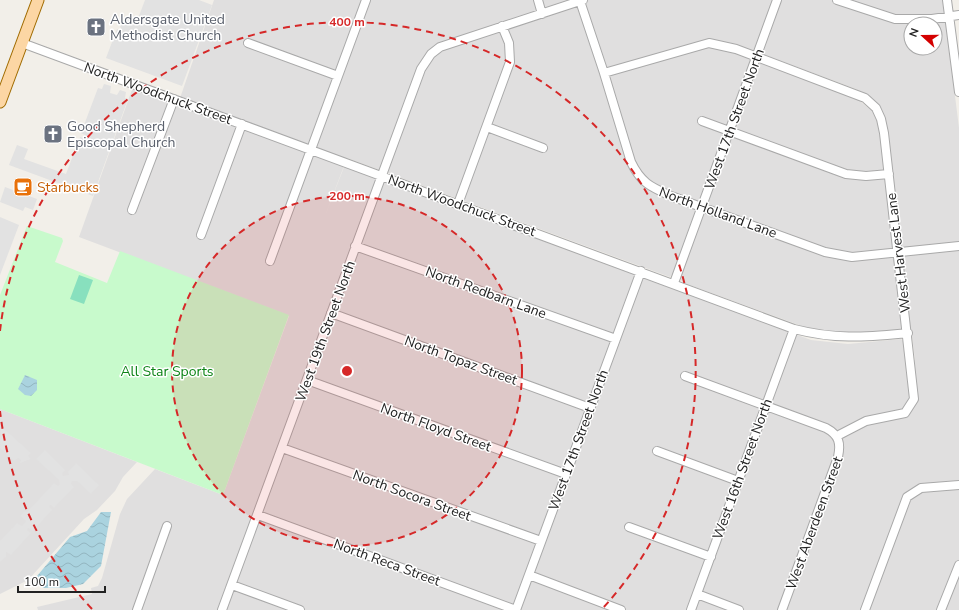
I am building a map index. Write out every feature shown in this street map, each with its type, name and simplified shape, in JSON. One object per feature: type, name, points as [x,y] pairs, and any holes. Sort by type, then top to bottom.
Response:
[{"type":"main road","points":[[0,102],[38,0]]},
{"type":"street","points":[[270,261],[366,0]]},
{"type":"street","points":[[538,0],[542,14]]},
{"type":"street","name":"West 17th Street North","points":[[674,283],[777,0]]},
{"type":"street","points":[[837,0],[895,19],[932,19],[959,15]]},
{"type":"street","points":[[947,0],[959,92]]},
{"type":"street","points":[[458,204],[510,62],[509,43],[502,26],[582,1]]},
{"type":"street","name":"North Holland Lane","points":[[582,1],[632,162],[637,173],[648,186],[671,196],[825,252],[852,257],[959,246]]},
{"type":"street","name":"West 19th Street North","points":[[222,610],[258,515],[414,84],[421,69],[431,54],[440,47],[502,26]]},
{"type":"street","name":"North Woodchuck Street","points":[[22,43],[674,283],[794,329],[830,337],[850,338],[908,333]]},
{"type":"street","points":[[248,43],[338,76]]},
{"type":"street","points":[[604,73],[709,43],[757,57]]},
{"type":"street","name":"West Harvest Lane","points":[[757,57],[866,98],[876,108],[881,119],[915,392],[911,406],[905,413],[866,421],[837,436]]},
{"type":"street","points":[[132,210],[174,99]]},
{"type":"street","points":[[702,121],[846,174],[866,176],[889,174]]},
{"type":"street","points":[[201,235],[242,124]]},
{"type":"street","points":[[487,127],[544,148]]},
{"type":"street","name":"North Redbarn Lane","points":[[355,246],[616,339]]},
{"type":"street","name":"West 17th Street North","points":[[516,610],[641,271]]},
{"type":"street","name":"North Topaz Street","points":[[331,313],[590,408]]},
{"type":"street","name":"West 16th Street North","points":[[691,610],[794,329]]},
{"type":"street","points":[[685,376],[826,428],[837,436]]},
{"type":"street","name":"North Floyd Street","points":[[307,380],[566,474]]},
{"type":"street","name":"West Aberdeen Street","points":[[782,610],[838,457],[840,441],[837,436]]},
{"type":"street","name":"North Socora Street","points":[[282,448],[541,541]]},
{"type":"street","points":[[657,451],[738,481]]},
{"type":"street","points":[[865,610],[908,497],[921,488],[959,485]]},
{"type":"street","name":"North Reca Street","points":[[258,515],[516,610]]},
{"type":"street","points":[[137,610],[167,526]]},
{"type":"street","points":[[630,527],[711,556]]},
{"type":"street","points":[[942,610],[959,565]]},
{"type":"street","points":[[529,575],[621,610]]},
{"type":"street","points":[[232,585],[300,610]]},
{"type":"street","points":[[697,594],[738,610]]},
{"type":"shaded area","points":[[145,0],[199,0],[212,5],[182,86],[106,58],[117,29],[121,31],[120,24],[123,18],[130,16],[143,19],[139,16]]},
{"type":"shaded area","points":[[214,0],[943,0],[959,128],[959,610],[38,610],[37,607],[92,594],[91,588],[98,586],[102,578],[120,514],[127,499],[155,469],[223,495],[289,316],[79,237],[134,84],[179,101]],"holes":[[[754,51],[856,89],[867,95],[878,104],[871,110],[857,99],[763,63],[759,64],[680,275],[681,280],[684,283],[807,328],[843,334],[911,329],[915,360],[907,360],[904,342],[901,339],[848,344],[811,340],[344,167],[325,216],[347,158],[670,277],[673,273]]]},
{"type":"shaded area","points":[[104,84],[111,86],[110,93],[117,95],[120,90],[126,92],[125,98],[128,99],[93,196],[9,165],[17,145],[28,149],[24,159],[66,174],[80,137],[84,138],[85,135],[81,133],[98,88],[102,89]]},
{"type":"shaded area","points":[[5,187],[37,199],[33,210],[25,207],[23,211],[0,202]]},
{"type":"shaded area","points":[[0,217],[19,225],[0,275]]},
{"type":"shaded area","points":[[0,409],[137,462],[123,477],[115,491],[97,510],[84,519],[28,580],[0,594]]},
{"type":"shaded area","points":[[1,426],[31,453],[28,456],[31,459],[20,463],[21,460],[18,458],[14,461],[0,448]]},
{"type":"shaded area","points":[[45,450],[65,470],[62,474],[63,476],[69,475],[68,472],[76,463],[99,485],[91,494],[77,481],[72,481],[71,484],[74,487],[54,508],[51,505],[49,506],[52,510],[33,531],[28,528],[27,530],[31,533],[11,555],[6,552],[6,557],[0,562],[0,541],[17,523],[22,526],[26,521],[20,516],[25,511],[27,512],[54,483],[58,486],[60,484],[59,480],[36,459]]},
{"type":"green space","name":"All Star Sports","points":[[27,226],[62,238],[63,241],[55,262],[107,283],[120,251],[289,315],[223,495],[0,409],[0,295]]},
{"type":"green space","points":[[79,275],[93,280],[84,304],[70,299]]},
{"type":"water","points":[[25,375],[37,380],[37,390],[31,396],[25,395],[18,389]]},
{"type":"water","points":[[101,512],[111,512],[101,566],[83,584],[66,588],[43,588],[37,576],[70,537],[87,531]]},
{"type":"place","name":"Aldersgate United Methodist Church","points":[[96,27]]},
{"type":"place","name":"Good Shepherd Episcopal Church","points":[[53,134]]},
{"type":"place","name":"Starbucks","points":[[23,187]]}]
